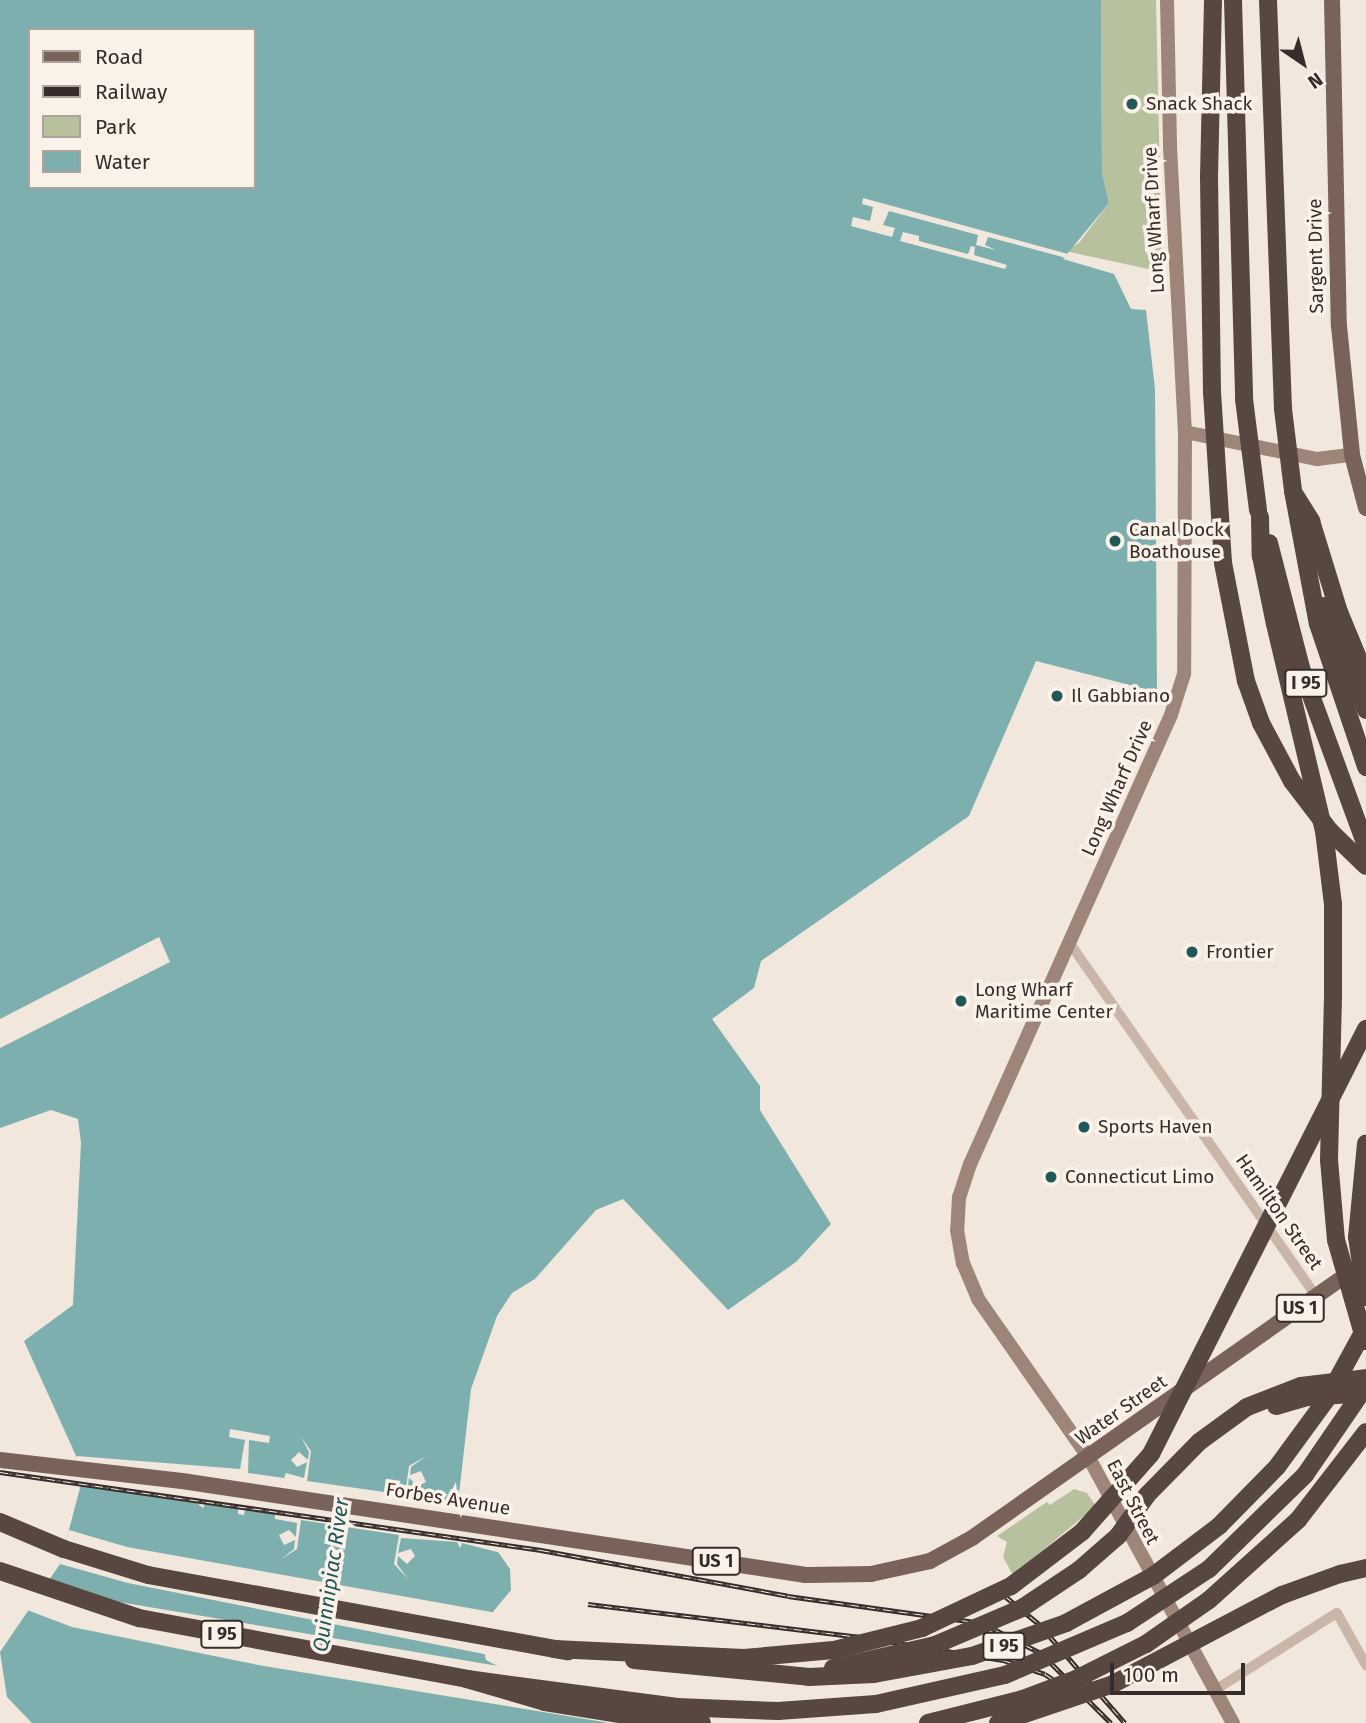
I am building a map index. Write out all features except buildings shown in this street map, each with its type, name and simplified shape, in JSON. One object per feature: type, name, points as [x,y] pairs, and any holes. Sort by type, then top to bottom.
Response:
[{"type":"highway","points":[[1213,0],[1209,177],[1212,392],[1225,576],[1250,694],[1292,781],[1330,831],[1366,866]]},
{"type":"highway","name":"I 95","points":[[1233,0],[1244,399],[1259,513],[1301,667],[1366,846]]},
{"type":"highway","name":"I 95","points":[[1268,0],[1283,409],[1293,491],[1303,519],[1310,573],[1326,655],[1366,767]]},
{"type":"highway","points":[[1259,513],[1261,556],[1324,831],[1333,904],[1329,1160],[1336,1241],[1366,1345]]},
{"type":"highway","points":[[1303,519],[1366,677]]},
{"type":"highway","points":[[1310,573],[1366,710]]},
{"type":"highway","points":[[554,1649],[744,1657],[812,1653],[922,1628],[1011,1586],[1082,1532],[1151,1454],[1366,1029]]},
{"type":"highway","points":[[1366,1143],[1357,1237],[1366,1297]]},
{"type":"highway","name":"I 95","points":[[0,1522],[64,1549],[148,1575],[554,1649],[809,1677],[874,1674],[972,1656],[1066,1623],[1144,1582],[1213,1531],[1277,1467],[1326,1400],[1366,1327]]},
{"type":"highway","points":[[809,1677],[847,1663],[917,1651],[989,1625],[1052,1590],[1118,1535],[1199,1442],[1247,1408],[1301,1386],[1366,1378]]},
{"type":"highway","name":"I 95","points":[[0,1572],[139,1618],[467,1679],[677,1707],[767,1712],[876,1704],[1005,1675],[1107,1634],[1209,1569],[1259,1525],[1305,1475],[1366,1386]]},
{"type":"highway","points":[[1149,1499],[1217,1438],[1256,1414],[1308,1397],[1366,1393]]},
{"type":"highway","points":[[928,1723],[1059,1686],[1170,1629],[1268,1550],[1324,1490],[1366,1432]]},
{"type":"highway","points":[[998,1723],[1112,1684],[1282,1595],[1340,1574],[1366,1568]]},
{"type":"highway","points":[[467,1679],[545,1702],[665,1721],[702,1723]]},
{"type":"main road","name":"Long Wharf Drive","points":[[957,1230],[959,1197],[970,1164],[1171,715],[1184,674],[1185,432],[1170,147],[1167,0]]},
{"type":"main road","name":"Sargent Drive","points":[[1332,0],[1339,326],[1352,455],[1366,508]]},
{"type":"main road","points":[[1185,432],[1317,459],[1352,455]]},
{"type":"main road","name":"East Street","points":[[957,1230],[963,1264],[978,1299],[1089,1458],[1233,1723]]},
{"type":"main road","name":"Water Street","points":[[889,1572],[923,1563],[958,1546],[1089,1458],[1366,1261]]},
{"type":"main road","name":"Forbes Avenue","points":[[0,1460],[75,1468],[806,1575],[889,1572]]},
{"type":"street","name":"Hamilton Street","points":[[1069,942],[1316,1296]]},
{"type":"street","points":[[1215,1690],[1337,1613],[1366,1665]]},
{"type":"green space","points":[[1101,0],[1156,0],[1162,272],[1065,251],[1079,243],[1109,203],[1102,173]]},
{"type":"green space","points":[[1074,1489],[1087,1493],[1096,1506],[1013,1575],[1003,1557],[1007,1542],[997,1536],[1047,1502],[1050,1505]]},
{"type":"water","name":"Quinnipiac River","points":[[0,0],[1101,0],[1102,173],[1109,203],[1063,259],[1114,274],[1131,309],[1146,310],[1155,389],[1157,692],[1036,661],[969,816],[761,961],[754,988],[712,1019],[760,1086],[760,1110],[831,1224],[796,1262],[728,1310],[623,1199],[596,1210],[535,1279],[512,1293],[497,1316],[471,1389],[459,1494],[469,1525],[496,1549],[510,1569],[511,1590],[487,1619],[482,1642],[486,1660],[607,1723],[32,1723],[7,1697],[0,1652],[60,1564],[80,1488],[77,1458],[24,1341],[73,1305],[81,1143],[78,1119],[51,1110],[0,1128],[0,1048],[170,962],[159,937],[0,1019]]},
{"type":"pier","points":[[863,198],[1068,254],[1096,266],[988,237],[985,245],[996,250],[976,245],[978,235],[889,211],[883,225],[895,228],[892,237],[851,226],[853,217],[870,221],[873,207],[862,204]]},
{"type":"pier","points":[[903,232],[919,236],[919,241],[968,254],[971,246],[975,247],[974,255],[1007,265],[1005,269],[900,241]]},
{"type":"pier","points":[[230,1429],[270,1436],[269,1443],[249,1440],[248,1473],[284,1478],[286,1473],[304,1478],[307,1462],[297,1467],[291,1460],[299,1452],[308,1460],[309,1452],[301,1437],[311,1451],[307,1481],[405,1495],[409,1466],[426,1456],[411,1467],[410,1475],[421,1471],[426,1482],[418,1486],[409,1478],[407,1493],[463,1507],[465,1501],[472,1523],[499,1547],[501,1553],[462,1543],[460,1548],[457,1542],[401,1538],[398,1553],[411,1549],[415,1556],[407,1564],[398,1556],[397,1564],[408,1579],[394,1564],[399,1535],[301,1520],[297,1549],[280,1560],[294,1549],[295,1540],[284,1545],[279,1535],[289,1530],[296,1537],[297,1523],[275,1519],[275,1514],[245,1510],[244,1515],[238,1514],[238,1509],[205,1504],[203,1508],[197,1503],[76,1485],[77,1456],[240,1469],[245,1440],[229,1437]]},
{"type":"pier","points":[[69,1530],[127,1547],[497,1613],[486,1642],[489,1655],[128,1583],[60,1564]]},
{"type":"pier","points":[[42,1589],[510,1668],[604,1714],[610,1723],[258,1665],[72,1627],[27,1610]]},
{"type":"railway","points":[[0,1472],[541,1550],[788,1596],[982,1623],[1041,1653],[1111,1723]]},
{"type":"railway","points":[[1005,1596],[1039,1624],[1125,1723]]},
{"type":"railway","points":[[588,1604],[854,1636],[1003,1660],[1045,1674],[1076,1695]]},
{"type":"place","name":"Snack Shack","points":[[1132,104]]},
{"type":"place","name":"Canal Dock Boathouse","points":[[1115,541]]},
{"type":"place","name":"Il Gabbiano","points":[[1057,696]]},
{"type":"place","name":"Frontier","points":[[1192,952]]},
{"type":"place","name":"Long Wharf Maritime Center","points":[[961,1001]]},
{"type":"place","name":"Sports Haven","points":[[1084,1127]]},
{"type":"place","name":"Connecticut Limo","points":[[1051,1177]]}]
